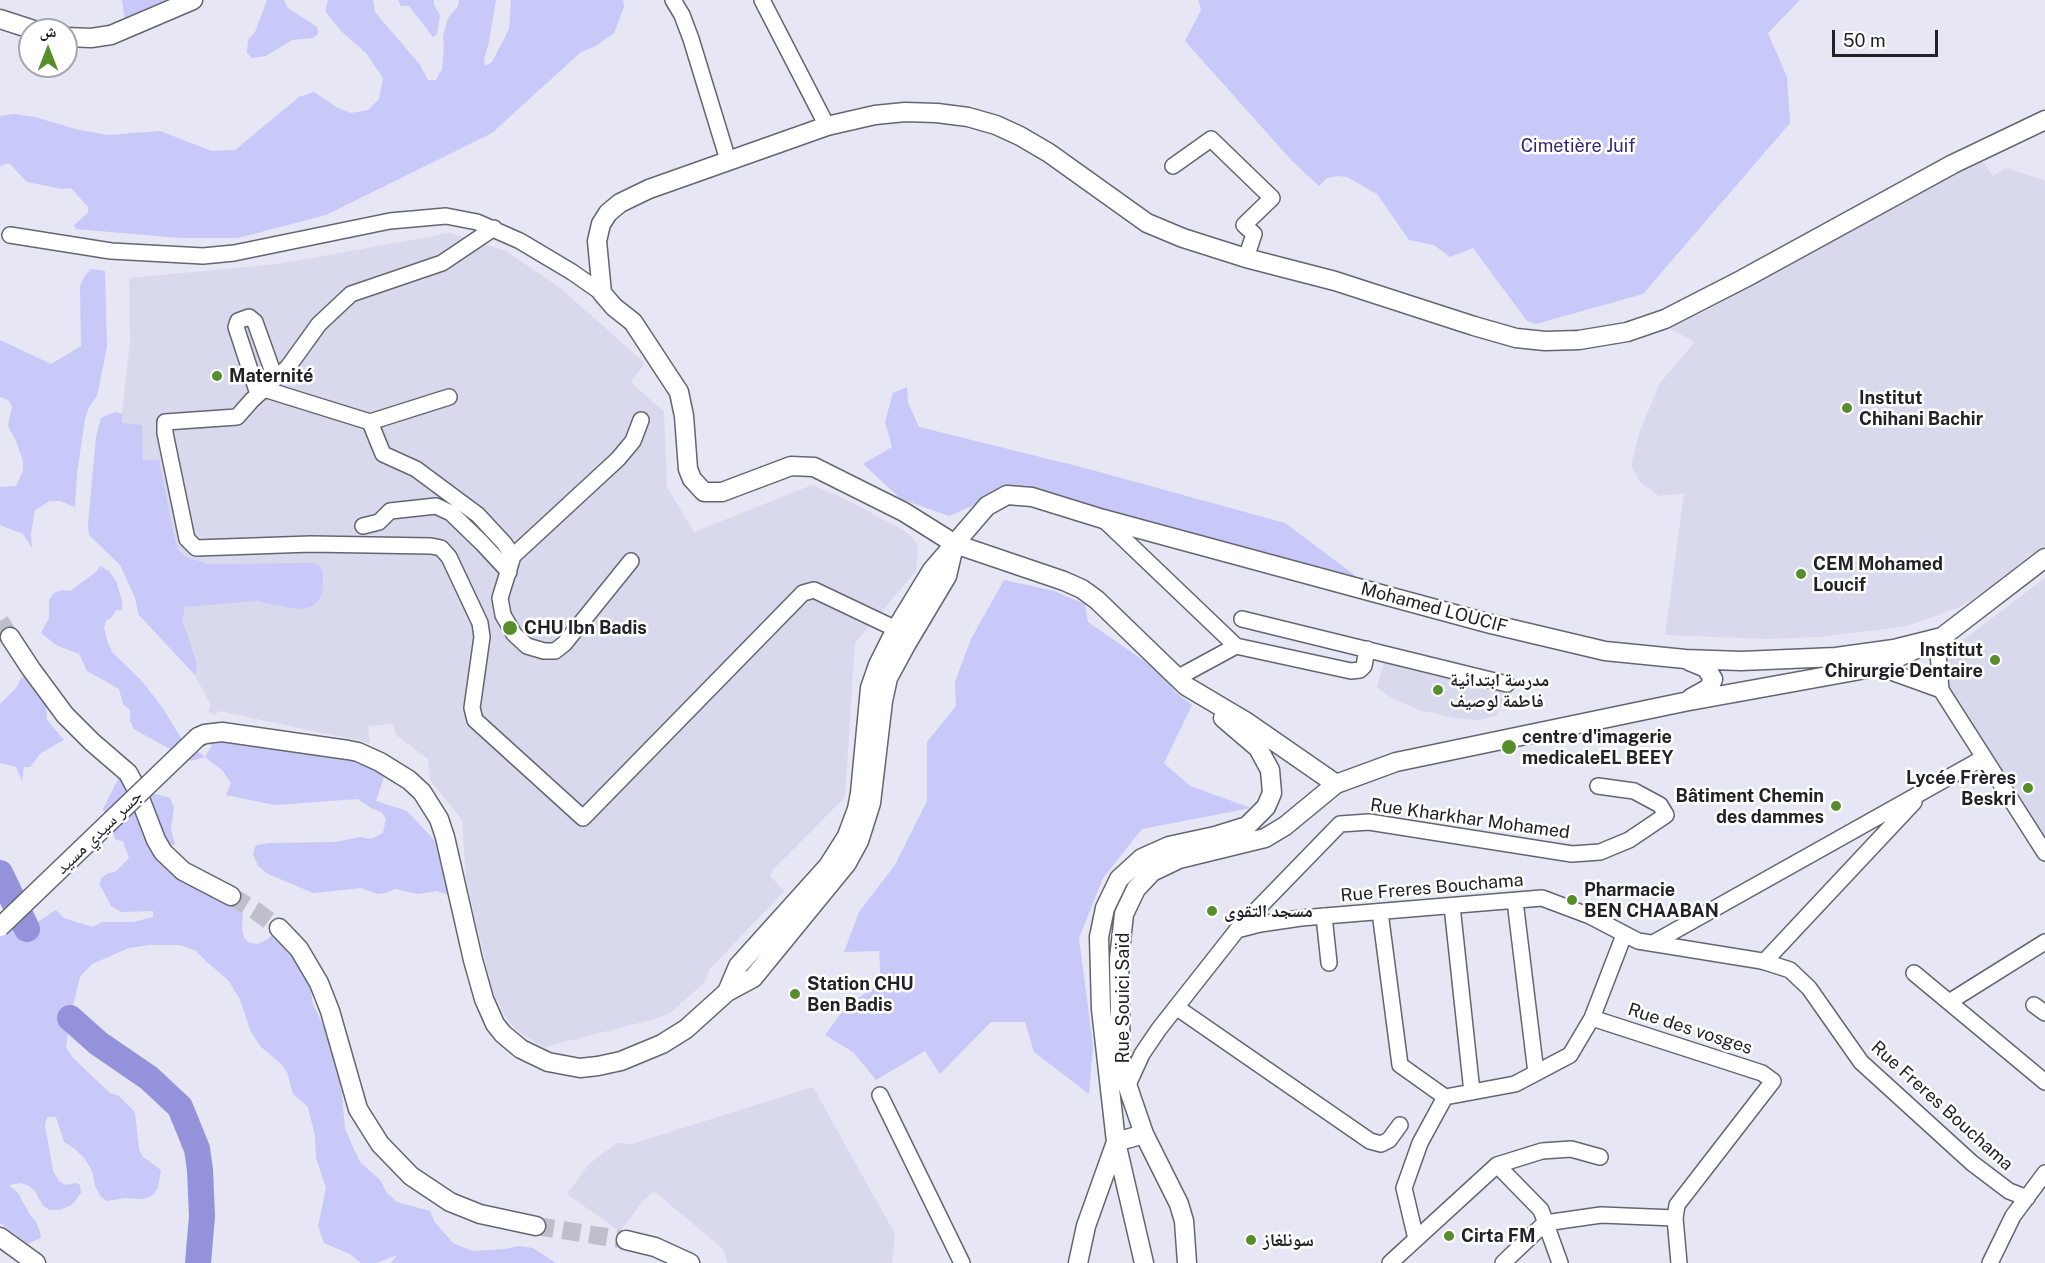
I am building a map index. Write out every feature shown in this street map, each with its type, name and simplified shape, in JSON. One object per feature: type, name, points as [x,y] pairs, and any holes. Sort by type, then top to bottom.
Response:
[{"type":"main road","points":[[78,37],[111,35],[193,0]]},
{"type":"main road","points":[[0,19],[18,25]]},
{"type":"main road","points":[[1144,1263],[1116,1142],[1101,1009],[1099,936],[1105,908],[1119,879],[1142,858],[1169,846],[1247,826],[1266,807],[1272,793],[1270,770],[1258,748],[1181,682],[1097,600],[1082,589],[955,544],[904,512],[814,467],[791,466],[722,492],[704,492],[692,479],[688,469],[684,416],[679,392],[633,322],[614,307],[602,293],[597,241],[601,224],[608,213],[620,203],[649,189],[827,126],[875,115],[905,112],[968,117],[996,125],[1020,136],[1049,153],[1147,223],[1183,238],[1246,258],[1335,281],[1474,327],[1516,338],[1545,341],[1579,340],[1627,332],[1665,319],[1953,164],[2045,120]]},
{"type":"main road","name":"Mohamed LOUCIF","points":[[484,999],[495,1024],[521,1049],[548,1062],[580,1068],[621,1061],[662,1044],[686,1029],[727,992],[738,966],[828,866],[847,836],[860,793],[868,701],[873,676],[907,636],[932,570],[987,506],[1008,495],[1032,497],[1103,519],[1491,624],[1605,651],[1685,659],[1741,661],[1836,657],[1894,649],[1939,639]]},
{"type":"main road","points":[[1939,639],[2045,558]]},
{"type":"main road","points":[[10,636],[65,715],[133,780],[156,840],[163,852],[183,871],[231,896]]},
{"type":"main road","name":"Rue Souici Saïd","points":[[1187,1263],[1184,1221],[1179,1204],[1143,1134],[1121,1067],[1119,959],[1124,914],[1136,889],[1152,872],[1179,859],[1265,838],[1285,826],[1336,784],[1396,762],[1684,702],[1877,668],[1939,639]]},
{"type":"main road","points":[[1684,702],[1709,688],[1713,679],[1707,668],[1685,659]]},
{"type":"main road","points":[[1181,682],[1245,721],[1336,784]]},
{"type":"main road","name":"جسر سيدي مسيد","points":[[0,927],[198,737],[222,732],[348,750],[380,762],[409,780],[422,792],[439,819],[484,999]]},
{"type":"main road","points":[[279,928],[299,949],[320,983],[358,1108],[373,1135],[388,1154],[421,1184],[450,1202],[480,1214],[536,1226]]},
{"type":"main road","points":[[1116,1142],[1143,1134]]},
{"type":"main road","points":[[1078,1263],[1086,1226],[1116,1142]]},
{"type":"main road","points":[[0,1237],[36,1263]]},
{"type":"main road","points":[[626,1240],[655,1246],[690,1263]]},
{"type":"street","points":[[673,0],[682,15],[691,39],[728,160]]},
{"type":"street","points":[[762,0],[827,126]]},
{"type":"street","points":[[1173,166],[1211,139],[1272,198],[1244,225],[1254,234],[1246,258]]},
{"type":"street","points":[[10,235],[111,251],[203,256],[234,253],[390,221],[437,216],[460,218],[494,228],[545,255],[602,293]]},
{"type":"street","points":[[494,228],[442,263],[351,294],[319,324],[288,367],[265,387],[237,417],[165,422],[165,433],[186,539],[196,548],[311,544],[441,548],[449,557],[480,623],[482,637],[472,708],[475,720],[583,818],[803,593],[814,590],[907,636]]},
{"type":"street","points":[[265,387],[370,422],[449,397]]},
{"type":"street","points":[[631,561],[564,644],[555,651],[544,651],[527,646],[514,634],[503,615],[500,598],[513,556],[618,459],[633,441],[641,420]]},
{"type":"street","points":[[370,422],[383,454],[416,469],[478,515],[513,556]]},
{"type":"street","points":[[363,526],[380,522],[390,511],[436,506],[451,513],[509,572]]},
{"type":"street","points":[[1103,519],[1236,646],[1351,671],[1360,670],[1364,666],[1366,649]]},
{"type":"street","points":[[1242,619],[1507,684]]},
{"type":"street","points":[[1939,639],[1941,690],[2045,853]]},
{"type":"street","points":[[1181,682],[1236,646]]},
{"type":"street","points":[[1877,668],[1941,690]]},
{"type":"street","points":[[1653,943],[1983,758]]},
{"type":"street","name":"Rue Kharkhar Mohamed","points":[[1127,1087],[1142,1054],[1237,930],[1340,824],[1369,822],[1572,854],[1600,852],[1629,840],[1666,815],[1660,805],[1634,791],[1598,786]]},
{"type":"street","points":[[1764,962],[1923,792]]},
{"type":"street","name":"Rue Freres Bouchama","points":[[1237,930],[1324,916],[1542,898],[1590,916],[1638,941],[1764,962],[1790,970],[1809,988],[1861,1062],[1972,1163],[2009,1191],[2027,1198]]},
{"type":"street","points":[[1515,901],[1536,1073]]},
{"type":"street","points":[[1452,906],[1472,1092]]},
{"type":"street","points":[[1380,912],[1400,1065],[1445,1097],[1515,1084],[1569,1055],[1592,1018],[1624,935]]},
{"type":"street","points":[[1324,916],[1329,963]]},
{"type":"street","points":[[1949,1002],[2045,942]]},
{"type":"street","points":[[1914,973],[2045,1082]]},
{"type":"street","points":[[1176,1007],[1370,1141],[1381,1144],[1389,1140],[1400,1125]]},
{"type":"street","name":"Rue des vosges","points":[[1592,1018],[1762,1073],[1773,1081],[1677,1205],[1675,1218]]},
{"type":"street","points":[[880,1095],[962,1263]]},
{"type":"street","points":[[1416,1239],[1404,1188],[1420,1143],[1445,1097]]},
{"type":"street","points":[[1397,1261],[1416,1239],[1497,1165],[1542,1151],[1571,1149],[1600,1157]]},
{"type":"street","points":[[1497,1165],[1541,1210],[1560,1263]]},
{"type":"street","points":[[1990,1263],[2013,1216],[2045,1173]]},
{"type":"street","points":[[1503,1263],[1545,1223],[1601,1215],[1675,1218],[1679,1263]]},
{"type":"shaded area","name":"Institut Chihani Bachir","points":[[1983,162],[1993,176],[2005,168],[2045,181],[2045,546],[1999,582],[1960,607],[1907,626],[1820,637],[1766,639],[1665,635],[1684,493],[1659,496],[1640,482],[1631,466],[1639,433],[1660,383],[1695,342],[1669,328],[1706,311],[1934,185]]},
{"type":"shaded area","name":"CHU Ibn Badis","points":[[450,233],[506,251],[559,287],[645,363],[631,382],[664,412],[667,487],[694,532],[812,485],[847,500],[901,529],[914,539],[918,548],[916,571],[855,643],[845,797],[773,870],[770,876],[784,891],[709,970],[705,982],[670,1013],[655,1019],[544,1047],[517,1031],[505,1016],[492,990],[466,879],[462,820],[430,780],[428,759],[396,735],[393,724],[368,726],[370,743],[219,711],[214,716],[208,710],[211,706],[195,675],[138,614],[133,581],[143,460],[121,423],[130,341],[129,278],[278,264]]},
{"type":"shaded area","name":"Institut Chirurgie Dentaire","points":[[2045,578],[2045,837],[1979,738],[1947,684],[1944,665],[1948,654],[1954,647]]},
{"type":"shaded area","name":"مدرسة ابتدائية فاطمة لوصيف","points":[[1384,663],[1508,693],[1496,716],[1480,720],[1455,718],[1419,710],[1393,699],[1377,687]]},
{"type":"shaded area","points":[[813,1087],[895,1234],[892,1263],[727,1263],[724,1250],[654,1191],[642,1202],[620,1232],[567,1194],[589,1164],[617,1143],[632,1144]]},
{"type":"green space","points":[[122,0],[170,0],[125,22]]},
{"type":"green space","points":[[267,0],[284,0],[288,8],[317,27],[318,34],[313,38],[292,40],[266,56],[252,58],[247,53],[248,40],[255,32]]},
{"type":"green space","points":[[328,0],[373,0],[375,12],[420,65],[428,80],[436,80],[442,69],[443,36],[448,18],[458,6],[459,0],[496,0],[484,59],[485,66],[492,62],[509,29],[511,0],[623,0],[624,7],[614,33],[596,46],[581,52],[492,133],[326,215],[238,238],[179,238],[76,229],[74,225],[88,213],[88,207],[71,188],[62,189],[27,182],[9,163],[0,166],[0,116],[14,114],[35,117],[79,130],[108,135],[160,131],[212,151],[235,150],[299,97],[314,92],[338,108],[351,113],[368,110],[379,99],[383,78],[366,53],[341,31],[325,11]]},
{"type":"green space","points":[[398,0],[434,0],[434,5],[440,15],[437,34],[433,37],[409,6],[401,6]]},
{"type":"green space","name":"Cimetière Juif","points":[[1198,0],[1800,0],[1768,33],[1787,77],[1790,123],[1643,294],[1536,324],[1527,321],[1473,248],[1450,257],[1434,245],[1409,240],[1377,194],[1347,177],[1327,178],[1319,186],[1292,161],[1185,41],[1201,10]]},
{"type":"green space","points":[[91,269],[105,271],[107,347],[97,396],[89,407],[85,419],[77,473],[75,507],[60,501],[50,501],[35,510],[31,534],[32,548],[23,534],[0,525],[0,487],[16,486],[23,471],[23,461],[8,426],[12,406],[8,400],[0,397],[0,340],[51,364],[81,346],[80,286]]},
{"type":"green space","points":[[907,387],[908,403],[919,427],[1081,467],[1285,523],[1357,577],[1136,518],[1010,489],[949,516],[901,499],[863,464],[892,447],[885,422],[893,393]]},
{"type":"green space","points":[[115,412],[122,414],[122,423],[142,425],[143,460],[159,460],[175,540],[178,550],[184,556],[208,564],[313,563],[320,566],[323,573],[323,589],[319,600],[311,607],[297,609],[256,601],[185,607],[182,620],[196,661],[195,675],[138,614],[136,600],[120,565],[89,535],[96,437],[101,418]]},
{"type":"green space","points":[[100,566],[109,571],[116,581],[122,600],[122,610],[116,610],[106,621],[104,628],[112,652],[142,681],[162,707],[181,738],[205,757],[191,761],[134,729],[130,721],[130,710],[123,704],[119,689],[87,671],[79,654],[56,645],[41,633],[49,618],[49,600],[54,593],[62,590],[70,591],[96,572]]},
{"type":"green space","points":[[1004,580],[1054,591],[1085,604],[1088,622],[1163,674],[1175,692],[1192,705],[1164,763],[1190,786],[1251,808],[1142,829],[1103,878],[1079,938],[1093,1046],[1089,1094],[1034,1052],[1025,1022],[991,1022],[940,1074],[925,1051],[876,1080],[853,1052],[825,1035],[848,1004],[881,984],[879,951],[844,952],[859,912],[895,865],[927,801],[927,742],[956,706],[955,682],[971,639]]},
{"type":"green space","points":[[22,677],[30,678],[46,702],[47,720],[64,740],[41,753],[30,767],[24,767],[22,781],[16,767],[0,763],[0,704],[16,688]]},
{"type":"green space","points":[[225,742],[345,756],[385,774],[376,801],[407,811],[437,843],[449,895],[437,891],[418,894],[395,889],[377,894],[361,888],[313,893],[268,874],[258,866],[253,854],[257,845],[335,842],[360,837],[371,839],[383,833],[386,819],[381,812],[358,799],[275,805],[226,795],[231,783],[222,770],[205,757],[212,745],[204,743]]},
{"type":"green space","points":[[125,777],[152,793],[170,798],[174,807],[171,829],[175,844],[157,855],[165,867],[183,883],[234,906],[241,912],[244,938],[250,943],[258,944],[272,934],[279,939],[309,979],[313,1004],[330,1040],[340,1074],[345,1129],[360,1162],[380,1180],[387,1193],[397,1202],[430,1211],[434,1221],[453,1243],[473,1251],[519,1246],[533,1248],[556,1263],[391,1263],[397,1255],[376,1263],[361,1263],[350,1254],[324,1243],[318,1226],[326,1188],[316,1158],[315,1136],[308,1107],[293,1094],[287,1072],[280,1063],[260,1046],[250,1030],[240,999],[228,980],[195,950],[179,945],[129,948],[92,964],[80,977],[66,1047],[72,1057],[110,1093],[119,1096],[135,1112],[139,1149],[143,1157],[161,1170],[158,1188],[153,1195],[144,1199],[125,1198],[107,1201],[101,1197],[95,1186],[92,1171],[85,1159],[64,1142],[56,1117],[47,1117],[45,1125],[53,1170],[59,1181],[66,1185],[76,1183],[80,1185],[81,1193],[72,1205],[59,1210],[50,1210],[43,1206],[35,1191],[29,1186],[21,1183],[9,1185],[18,1193],[36,1222],[40,1238],[28,1244],[0,1223],[0,926],[27,929],[56,910],[64,918],[92,927],[102,922],[133,922],[153,917],[153,911],[121,912],[111,906],[100,885],[101,878],[108,873],[115,872],[129,858],[123,841],[116,840],[103,809],[118,779]]},
{"type":"waterway","points":[[0,873],[27,929]]},
{"type":"waterway","points":[[70,1018],[98,1043],[149,1078],[180,1107],[197,1149],[200,1170],[202,1216],[198,1263]]},
{"type":"tunnel","points":[[0,621],[10,637]]},
{"type":"tunnel","points":[[231,896],[279,928]]},
{"type":"tunnel","points":[[536,1226],[626,1240]]},
{"type":"place","name":"Maternité","points":[[217,376]]},
{"type":"place","name":"Institut Chihani Bachir","points":[[1847,408]]},
{"type":"place","name":"CEM Mohamed Loucif","points":[[1801,574]]},
{"type":"place","name":"CHU Ibn Badis","points":[[510,628]]},
{"type":"place","name":"Institut Chirurgie Dentaire","points":[[1995,660]]},
{"type":"place","name":"مدرسة ابتدائية فاطمة لوصيف","points":[[1438,690]]},
{"type":"place","name":"centre d'imagerie medicaleEL BEEY","points":[[1509,747]]},
{"type":"place","name":"Lycée Frères Beskri","points":[[2028,788]]},
{"type":"place","name":"Bâtiment Chemin des dammes","points":[[1836,806]]},
{"type":"place","name":"Pharmacie BEN CHAABAN","points":[[1572,900]]},
{"type":"place","name":"مسجد التقوى","points":[[1212,911]]},
{"type":"place","name":"Station CHU Ben Badis","points":[[795,994]]},
{"type":"place","name":"Cirta FM","points":[[1449,1236]]},
{"type":"place","name":"سونلغاز","points":[[1251,1240]]}]
